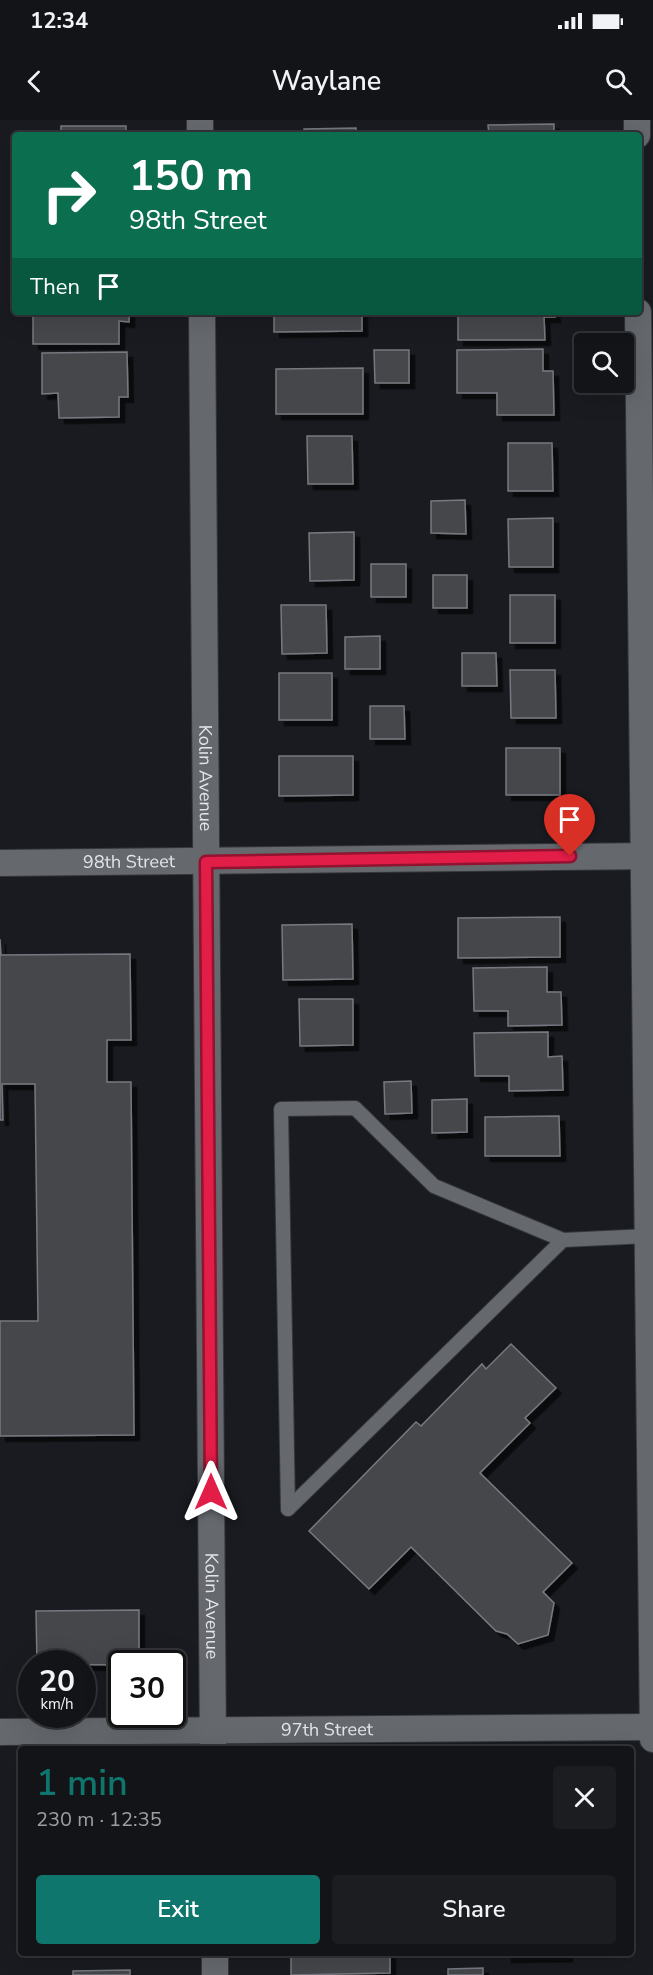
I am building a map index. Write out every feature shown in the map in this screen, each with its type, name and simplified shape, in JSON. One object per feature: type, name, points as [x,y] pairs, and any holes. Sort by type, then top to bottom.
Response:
[{"type":"street","name":"Kolin Avenue","points":[[202,315],[213,1739]]},
{"type":"street","points":[[638,315],[648,856],[648,1236],[653,1739]]},
{"type":"street","name":"98th Street","points":[[0,863],[648,856]]},
{"type":"street","name":"97th Street","points":[[0,1732],[213,1739],[653,1726]]},
{"type":"street","points":[[215,1956],[215,1975]]},
{"type":"lane","points":[[563,1240],[288,1509],[281,1109],[355,1108],[434,1186],[563,1240],[648,1236]]},
{"type":"building","points":[[554,124],[554,132],[489,132],[488,125]]},
{"type":"building","points":[[61,126],[126,126],[126,132],[61,132]]},
{"type":"building","points":[[356,128],[356,132],[304,132],[304,129]]},
{"type":"building","points":[[33,315],[129,315],[129,322],[119,321],[119,344],[33,344]]},
{"type":"building","points":[[274,315],[362,315],[362,331],[274,332]]},
{"type":"building","points":[[458,315],[555,315],[555,317],[544,317],[545,340],[458,340]]},
{"type":"building","points":[[543,349],[543,371],[553,371],[554,415],[497,415],[497,393],[457,393],[457,350]]},
{"type":"building","points":[[374,350],[409,350],[409,383],[375,383]]},
{"type":"building","points":[[127,352],[128,397],[119,397],[119,417],[59,418],[58,393],[42,394],[42,353]]},
{"type":"building","points":[[363,368],[363,414],[276,414],[276,369]]},
{"type":"building","points":[[307,436],[352,436],[353,484],[308,484]]},
{"type":"building","points":[[508,443],[552,443],[553,491],[508,491]]},
{"type":"building","points":[[465,500],[466,534],[431,533],[431,501]]},
{"type":"building","points":[[553,518],[553,567],[509,567],[508,519]]},
{"type":"building","points":[[354,532],[354,580],[310,581],[309,533]]},
{"type":"building","points":[[371,564],[406,564],[406,597],[371,597]]},
{"type":"building","points":[[433,575],[467,575],[467,608],[433,608]]},
{"type":"building","points":[[510,595],[555,595],[555,643],[510,643]]},
{"type":"building","points":[[281,605],[326,605],[327,653],[282,654]]},
{"type":"building","points":[[380,636],[380,669],[345,669],[345,637]]},
{"type":"building","points":[[462,653],[496,653],[497,686],[462,686]]},
{"type":"building","points":[[510,670],[555,670],[556,718],[511,718]]},
{"type":"building","points":[[279,673],[332,673],[332,720],[279,720]]},
{"type":"building","points":[[370,706],[404,706],[405,739],[370,739]]},
{"type":"building","points":[[506,748],[560,748],[560,795],[506,795]]},
{"type":"building","points":[[279,756],[353,756],[353,795],[279,796]]},
{"type":"building","points":[[560,917],[560,957],[458,958],[458,918]]},
{"type":"building","points":[[352,924],[353,979],[283,980],[282,925]]},
{"type":"building","points":[[0,939],[1,955],[130,954],[131,1040],[107,1040],[107,1082],[131,1082],[134,1435],[0,1436],[0,1321],[38,1321],[35,1084],[2,1084],[3,1120],[0,1120]]},
{"type":"building","points":[[547,967],[547,992],[561,992],[562,1025],[508,1026],[508,1011],[474,1011],[473,968]]},
{"type":"building","points":[[299,999],[353,999],[353,1045],[300,1046]]},
{"type":"building","points":[[548,1032],[548,1057],[562,1056],[563,1090],[509,1091],[509,1076],[475,1076],[474,1033]]},
{"type":"building","points":[[411,1081],[412,1113],[385,1114],[384,1082]]},
{"type":"building","points":[[467,1099],[467,1132],[432,1133],[432,1100]]},
{"type":"building","points":[[559,1116],[560,1156],[485,1156],[485,1117]]},
{"type":"building","points":[[511,1344],[556,1388],[525,1418],[530,1423],[480,1473],[572,1563],[543,1592],[554,1603],[548,1635],[518,1644],[507,1634],[496,1631],[411,1547],[369,1589],[309,1531],[416,1422],[421,1426],[482,1364],[486,1369]]},
{"type":"building","points":[[139,1610],[139,1650],[108,1650],[108,1665],[96,1665],[96,1650],[37,1650],[36,1611]]},
{"type":"building","points":[[291,1956],[390,1956],[390,1973],[291,1975]]},
{"type":"building","points":[[506,1956],[567,1956],[506,1957]]},
{"type":"building","points":[[483,1968],[483,1975],[448,1975],[448,1969]]},
{"type":"building","points":[[130,1970],[130,1975],[73,1975],[73,1971]]},
{"type":"route","points":[[211,1492],[206,862],[570,856]]}]
